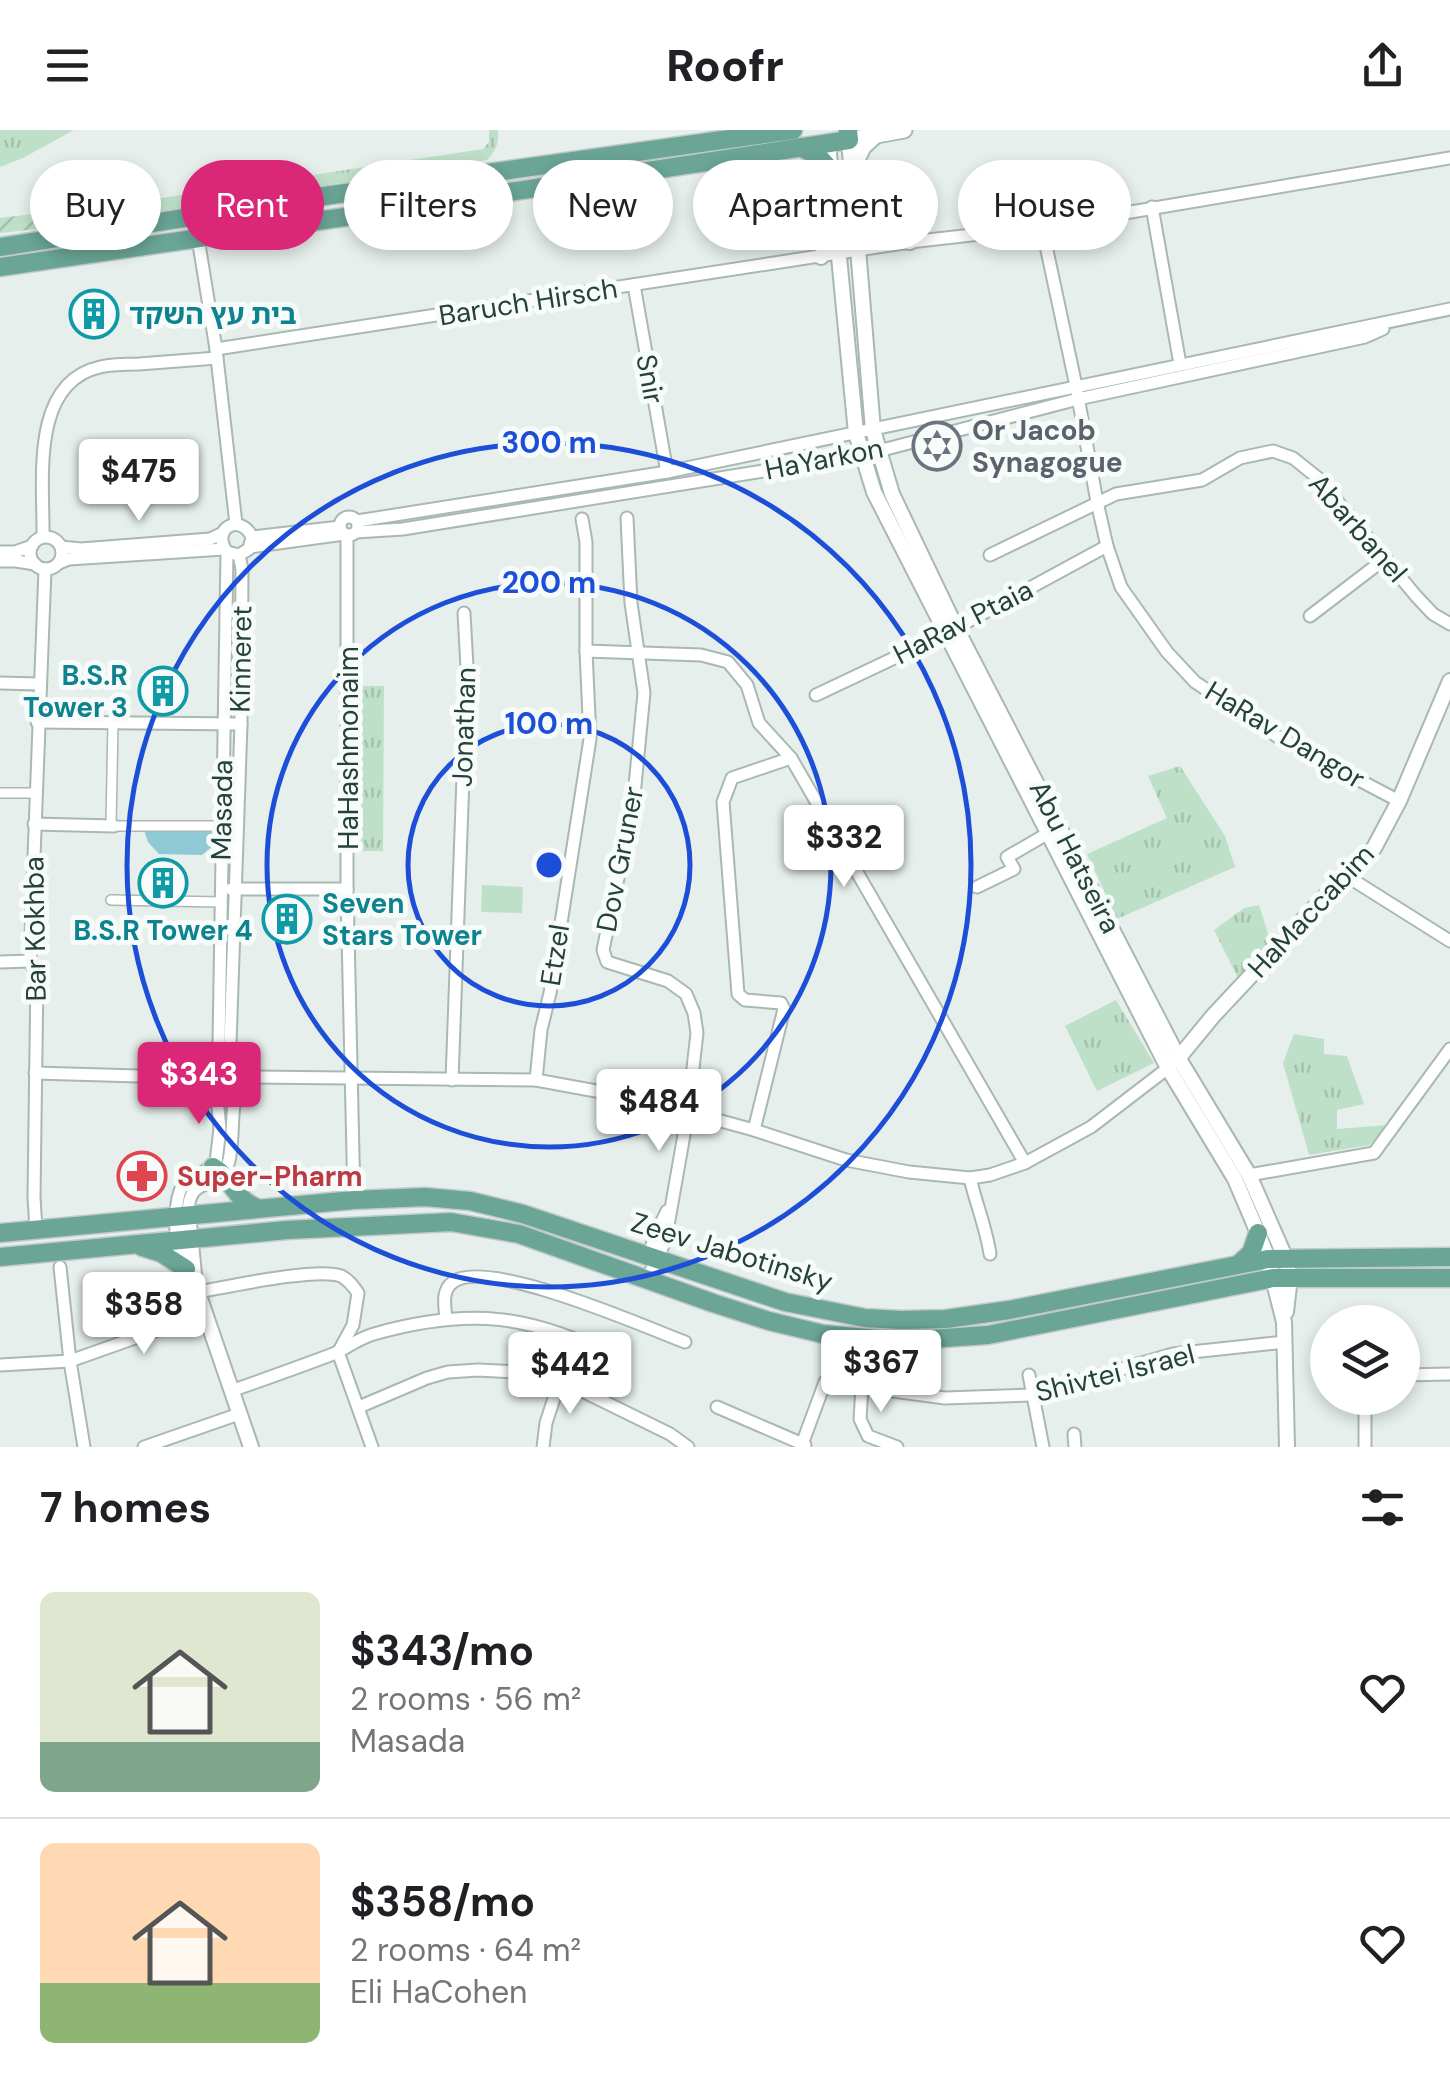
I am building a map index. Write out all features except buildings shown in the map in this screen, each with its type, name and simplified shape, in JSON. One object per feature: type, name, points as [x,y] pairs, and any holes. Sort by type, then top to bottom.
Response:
[{"type":"main road","points":[[0,246],[519,168],[904,130]]},
{"type":"main road","points":[[857,160],[863,147],[878,134]]},
{"type":"main road","points":[[796,138],[822,160]]},
{"type":"main road","points":[[324,220],[522,191],[796,138]]},
{"type":"main road","points":[[0,267],[181,240]]},
{"type":"main road","points":[[218,1170],[239,1198],[257,1208]]},
{"type":"main road","name":"Zeev Jabotinsky","points":[[0,1233],[354,1200],[470,1200],[784,1302],[865,1318],[900,1320],[946,1319],[1010,1310],[1276,1258],[1446,1252]]},
{"type":"main road","name":"Zeev Jabotinsky","points":[[0,1256],[287,1230],[451,1222],[519,1234],[713,1304],[822,1334],[901,1341],[988,1335],[1282,1278],[1450,1278]]},
{"type":"main road","points":[[1239,1264],[1251,1254],[1258,1233]]},
{"type":"main road","points":[[127,1244],[160,1252],[193,1282]]},
{"type":"street","name":"Abu Hatseira","points":[[848,135],[851,160]]},
{"type":"street","name":"Baruch Hirsch","points":[[1131,211],[1450,158]]},
{"type":"street","points":[[1152,207],[1180,364]]},
{"type":"street","points":[[200,250],[217,354],[236,524]]},
{"type":"street","points":[[821,257],[824,250]]},
{"type":"street","name":"Abu Hatseira","points":[[839,250],[856,434],[874,492],[951,631],[1235,1179],[1258,1233],[1276,1258]]},
{"type":"street","name":"Baruch Hirsch","points":[[44,537],[45,438],[49,414],[68,385],[102,366],[217,354],[864,250]]},
{"type":"street","name":"HaRav Dangor","points":[[1047,250],[1096,502],[1121,586],[1167,652],[1195,682],[1281,739],[1399,801]]},
{"type":"street","name":"Abu Hatseira","points":[[858,251],[872,430],[892,494],[951,631]]},
{"type":"street","name":"Snir","points":[[634,285],[667,472]]},
{"type":"street","name":"HaYarkon","points":[[349,530],[403,529],[863,455],[1180,364],[1450,309]]},
{"type":"street","name":"HaYarkon","points":[[251,542],[349,530],[667,472],[1365,337],[1400,321]]},
{"type":"street","name":"Abarbanel","points":[[990,555],[1096,502],[1124,492],[1202,480],[1252,454],[1272,452],[1293,458],[1318,478],[1433,614],[1450,624]]},
{"type":"street","name":"Etzel","points":[[536,1080],[590,739],[586,542],[582,518]]},
{"type":"street","name":"Dov Gruner","points":[[627,518],[632,603],[644,692],[633,806],[603,950],[607,962],[668,981],[686,994],[694,1013],[696,1033],[688,1112],[666,1237],[646,1279]]},
{"type":"street","points":[[0,561],[50,568],[80,558],[230,552],[251,542],[246,528],[236,524],[210,539],[82,549],[61,547]]},
{"type":"street","name":"HaHashmonaim","points":[[349,530],[347,889],[354,1200]]},
{"type":"street","points":[[222,533],[221,541],[230,552]]},
{"type":"street","points":[[0,552],[15,552],[44,537],[54,539],[61,547],[59,563]]},
{"type":"street","points":[[32,546],[30,556],[40,567]]},
{"type":"street","name":"HaRav Ptaia","points":[[816,695],[951,631],[1107,546]]},
{"type":"street","name":"Masada","points":[[210,1072],[219,1043],[230,552]]},
{"type":"street","name":"Kinneret","points":[[230,552],[242,569],[230,1044],[233,1064]]},
{"type":"street","points":[[1310,616],[1386,558]]},
{"type":"street","name":"Bar Kokhba","points":[[36,1230],[37,975],[30,962],[40,567]]},
{"type":"street","name":"Jonathan","points":[[452,1080],[467,667],[464,613]]},
{"type":"street","points":[[586,651],[701,655],[728,662],[748,685],[759,723],[791,758],[1025,1163]]},
{"type":"street","name":"HaMaccabim","points":[[1174,1064],[1213,1016],[1374,848],[1399,801],[1450,681]]},
{"type":"street","points":[[0,683],[38,684]]},
{"type":"street","points":[[37,722],[241,724]]},
{"type":"street","points":[[112,826],[113,723]]},
{"type":"street","points":[[754,1130],[784,1009],[782,1002],[745,1000],[738,994],[723,802],[732,778],[791,758]]},
{"type":"street","points":[[0,792],[35,793]]},
{"type":"street","points":[[34,824],[222,826]]},
{"type":"street","points":[[978,887],[1014,869],[1007,857],[1054,830]]},
{"type":"street","points":[[1345,875],[1450,941]]},
{"type":"street","points":[[111,900],[221,896],[236,889],[347,889]]},
{"type":"street","points":[[0,962],[30,962]]},
{"type":"street","points":[[1249,1175],[1374,1153],[1450,1049]]},
{"type":"street","points":[[35,1074],[210,1072],[222,1062],[238,1067],[244,1076],[235,1097],[229,1160],[198,1187],[182,1215],[193,1282],[251,1447]]},
{"type":"street","name":"Abu Hatseira","points":[[1174,1064],[1249,1175],[1276,1258]]},
{"type":"street","points":[[244,1076],[536,1080],[688,1112],[846,1160],[970,1178],[1025,1163],[1091,1126],[1174,1064]]},
{"type":"street","points":[[210,1072],[209,1089],[217,1098],[220,1128],[218,1170]]},
{"type":"street","points":[[217,1098],[235,1097]]},
{"type":"street","points":[[970,1178],[990,1254]]},
{"type":"street","points":[[1276,1258],[1282,1278],[1286,1447]]},
{"type":"street","points":[[60,1266],[84,1447]]},
{"type":"street","points":[[193,1282],[330,1274],[355,1287],[358,1293],[353,1325],[338,1352],[372,1447]]},
{"type":"street","points":[[446,1318],[444,1296],[454,1281],[462,1277],[493,1277],[559,1294],[686,1342]]},
{"type":"street","points":[[0,1365],[70,1361],[205,1314]]},
{"type":"street","points":[[231,1391],[338,1352],[373,1334],[446,1318],[535,1324],[619,1360]]},
{"type":"street","name":"Shivtei Israel","points":[[804,1446],[825,1382],[946,1398],[1032,1395],[1173,1354],[1285,1342]]},
{"type":"street","points":[[359,1408],[448,1372],[515,1370],[560,1380],[670,1434],[688,1447]]},
{"type":"street","points":[[1420,1375],[1450,1374]]},
{"type":"street","points":[[1029,1375],[1043,1447]]},
{"type":"street","points":[[543,1447],[560,1380]]},
{"type":"street","points":[[862,1387],[860,1419],[868,1436],[897,1447]]},
{"type":"street","points":[[716,1407],[804,1446]]},
{"type":"street","points":[[144,1447],[239,1414]]},
{"type":"street","points":[[1364,1415],[1365,1447]]},
{"type":"green space","points":[[0,130],[74,130],[0,167]]},
{"type":"green space","points":[[489,130],[498,130],[495,150],[487,160],[411,160],[483,149],[489,142]]},
{"type":"green space","points":[[344,170],[344,182],[324,186],[324,173]]},
{"type":"green space","points":[[181,195],[181,208],[161,211],[161,198]]},
{"type":"green space","points":[[30,214],[30,230],[0,233],[0,218]]},
{"type":"green space","points":[[362,686],[384,686],[383,851],[361,851]]},
{"type":"green space","points":[[1180,766],[1225,836],[1235,867],[1117,919],[1087,854],[1167,818],[1148,776]]},
{"type":"green space","points":[[482,885],[523,887],[522,913],[481,912]]},
{"type":"green space","points":[[1259,905],[1271,943],[1238,978],[1214,930],[1244,908]]},
{"type":"green space","points":[[1116,1000],[1154,1063],[1097,1091],[1065,1026]]},
{"type":"green space","points":[[1294,1034],[1324,1039],[1324,1054],[1347,1056],[1364,1104],[1337,1110],[1337,1129],[1387,1125],[1370,1145],[1309,1155],[1283,1063]]},
{"type":"water","points":[[144,830],[216,830],[214,845],[202,855],[159,854]]},
{"type":"place","name":"בית עץ השקד","points":[[94,314]]},
{"type":"place","name":"Or Jacob Synagogue","points":[[937,446]]},
{"type":"place","name":"B.S.R Tower 3","points":[[163,691]]},
{"type":"place","name":"B.S.R Tower 4","points":[[163,883]]},
{"type":"place","name":"Seven Stars Tower","points":[[287,919]]},
{"type":"place","name":"Super-Pharm","points":[[142,1176]]}]
